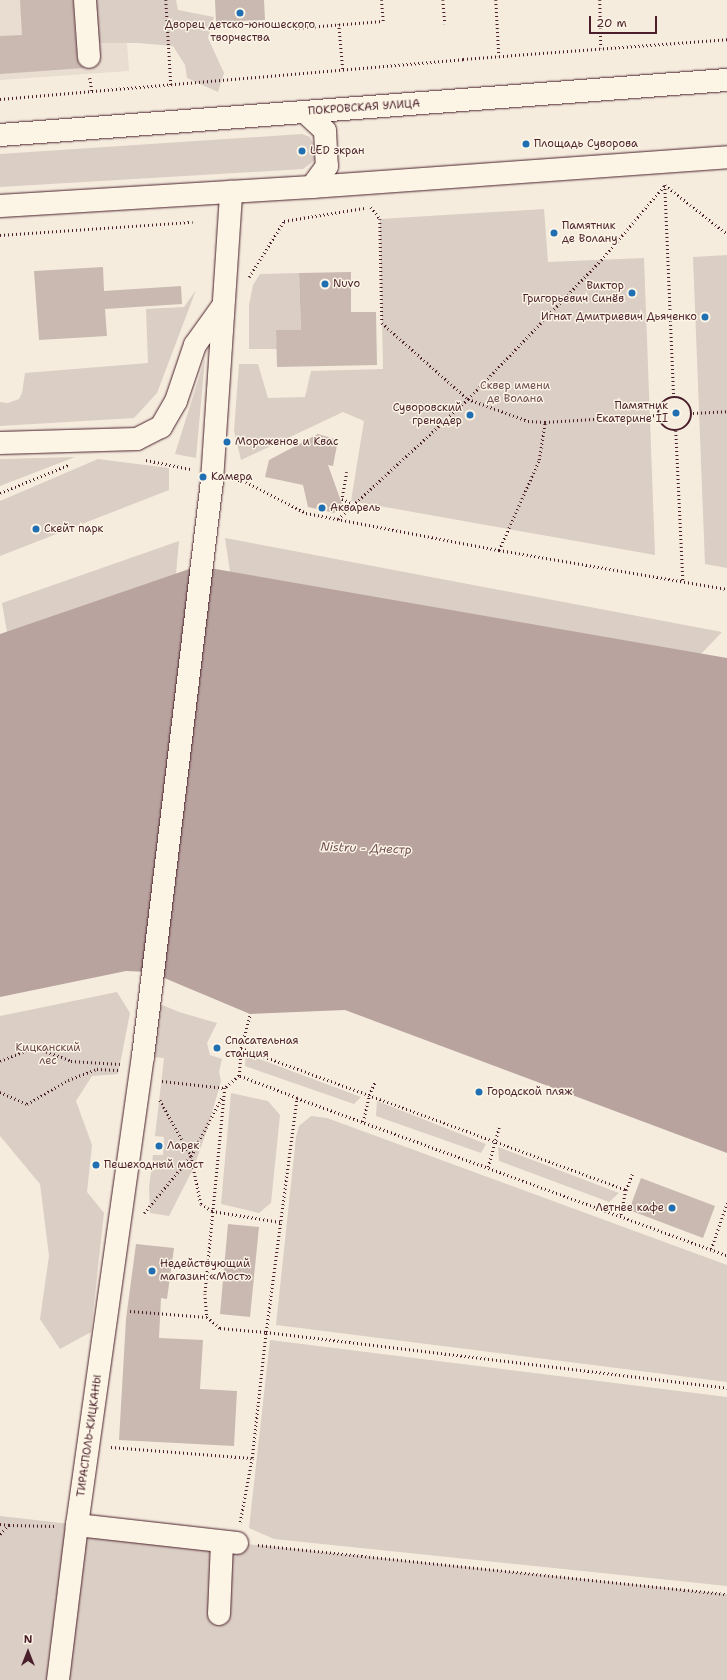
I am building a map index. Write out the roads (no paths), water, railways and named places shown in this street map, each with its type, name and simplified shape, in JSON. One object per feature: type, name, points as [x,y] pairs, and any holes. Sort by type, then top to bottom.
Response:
[{"type":"street","points":[[85,0],[89,57]]},
{"type":"street","name":"ПОКРОВСКАЯ УЛИЦА","points":[[0,135],[727,80]]},
{"type":"street","points":[[306,112],[325,131],[327,166],[312,187]]},
{"type":"street","points":[[0,206],[312,187],[727,157]]},
{"type":"street","name":"ТИРАСПОЛЬ-КИЦКАНЫ","points":[[58,1680],[77,1527],[143,1056],[212,481],[231,192]]},
{"type":"street","points":[[0,443],[137,439],[161,427],[176,401],[195,345],[223,306]]},
{"type":"street","points":[[77,1527],[230,1543],[219,1614]]},
{"type":"water","name":"Nistru - Днестр","points":[[198,566],[727,658],[727,1153],[345,1010],[250,1014],[150,972],[126,971],[0,997],[0,634]]},
{"type":"place","name":"Дворец детско-юношеского творчества","points":[[240,13]]},
{"type":"place","name":"Площадь Суворова","points":[[526,144]]},
{"type":"place","name":"LED экран","points":[[302,151]]},
{"type":"place","name":"Памятник де Волану","points":[[554,233]]},
{"type":"place","name":"Nuvo","points":[[325,284]]},
{"type":"place","name":"Виктор Григорьевич Синёв","points":[[632,293]]},
{"type":"place","name":"Игнат Дмитриевич Дьяченко","points":[[705,317]]},
{"type":"place","name":"Памятник Екатерине II","points":[[676,413]]},
{"type":"place","name":"Суворовский гренадер","points":[[470,415]]},
{"type":"place","name":"Мороженое и Квас","points":[[227,442]]},
{"type":"place","name":"Камера","points":[[203,477]]},
{"type":"place","name":"Акварель","points":[[322,508]]},
{"type":"place","name":"Скейт парк","points":[[36,529]]},
{"type":"place","name":"Спасательная станция","points":[[217,1048]]},
{"type":"place","name":"Городской пляж","points":[[479,1092]]},
{"type":"place","name":"Ларек","points":[[159,1146]]},
{"type":"place","name":"Пешеходный мост","points":[[96,1165]]},
{"type":"place","name":"Летнее кафе","points":[[672,1208]]},
{"type":"place","name":"Недействующий магазин «Мост»","points":[[152,1271]]},
{"type":"park label","name":"Сквер имени де Волана","points":[[515,393]]},
{"type":"park label","name":"Кицканский лес","points":[[48,1055]]}]
